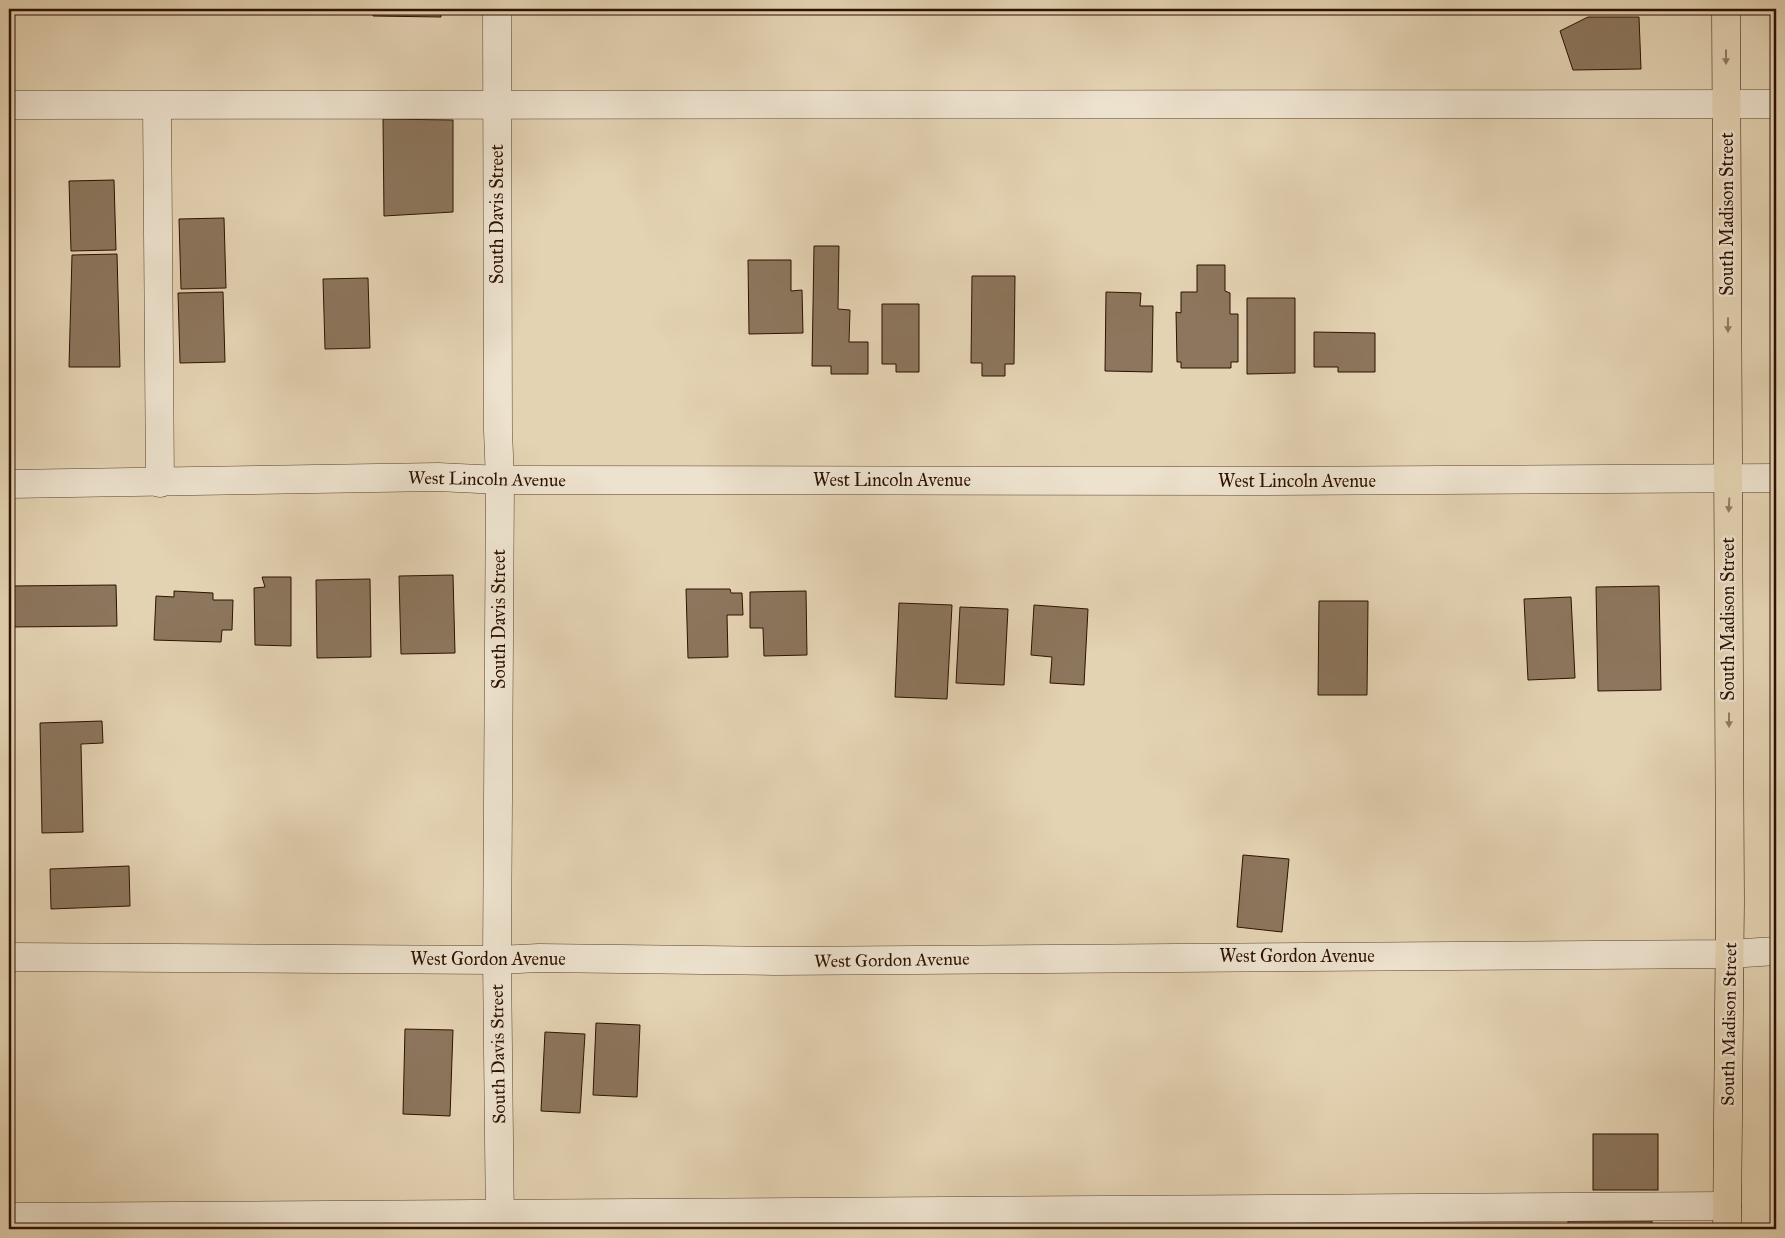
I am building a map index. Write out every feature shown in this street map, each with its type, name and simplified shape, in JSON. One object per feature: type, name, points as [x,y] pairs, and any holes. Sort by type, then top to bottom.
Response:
[{"type":"main road","name":"South Madison Street","points":[[1726,9],[1730,477],[1727,534],[1729,954],[1727,1217]]},
{"type":"street","name":"South Davis Street","points":[[497,9],[500,480],[498,960],[500,1221]]},
{"type":"street","points":[[9,105],[1776,104]]},
{"type":"street","points":[[157,106],[160,483]]},
{"type":"street","name":"West Lincoln Avenue","points":[[9,484],[438,477],[500,480],[1258,481],[1776,478]]},
{"type":"street","name":"West Gordon Avenue","points":[[9,958],[498,960],[539,958],[775,961],[1729,954],[1776,951]]},
{"type":"street","points":[[9,1217],[500,1221],[1727,1217]]},
{"type":"building","points":[[373,9],[440,9],[441,17],[373,16]]},
{"type":"building","points":[[1588,17],[1639,17],[1641,69],[1573,70],[1560,31]]},
{"type":"building","points":[[383,119],[453,120],[453,212],[384,216]]},
{"type":"building","points":[[114,180],[116,250],[71,251],[69,181]]},
{"type":"building","points":[[224,218],[226,288],[181,289],[179,219]]},
{"type":"building","points":[[814,246],[839,246],[838,309],[850,310],[849,342],[868,342],[868,374],[831,374],[831,366],[812,366]]},
{"type":"building","points":[[117,254],[120,367],[69,367],[72,255]]},
{"type":"building","points":[[748,260],[791,260],[791,291],[802,290],[803,333],[749,334]]},
{"type":"building","points":[[1197,265],[1225,265],[1225,291],[1230,293],[1230,314],[1238,314],[1238,362],[1231,362],[1231,368],[1181,368],[1181,362],[1177,362],[1176,312],[1181,313],[1181,292],[1197,292]]},
{"type":"building","points":[[972,276],[1015,276],[1014,364],[1005,364],[1005,376],[982,376],[982,363],[971,363]]},
{"type":"building","points":[[368,278],[370,348],[325,349],[323,279]]},
{"type":"building","points":[[223,292],[225,362],[180,363],[178,293]]},
{"type":"building","points":[[1106,292],[1141,293],[1140,306],[1153,306],[1152,372],[1105,371]]},
{"type":"building","points":[[1247,298],[1295,298],[1295,373],[1247,374]]},
{"type":"building","points":[[882,304],[919,304],[919,372],[896,372],[896,364],[882,364]]},
{"type":"building","points":[[1314,332],[1375,333],[1375,372],[1338,372],[1338,367],[1314,367]]},
{"type":"building","points":[[453,575],[455,653],[401,654],[399,576]]},
{"type":"building","points":[[262,577],[291,577],[291,646],[255,645],[254,588],[265,587]]},
{"type":"building","points":[[370,579],[371,657],[317,658],[316,580]]},
{"type":"building","points":[[116,585],[117,626],[9,627],[9,586]]},
{"type":"building","points":[[1659,586],[1661,690],[1598,691],[1596,587]]},
{"type":"building","points":[[686,589],[730,589],[731,593],[742,593],[743,615],[727,615],[728,657],[688,658]]},
{"type":"building","points":[[174,591],[213,593],[213,600],[233,600],[232,630],[222,630],[221,642],[154,640],[156,596],[174,597]]},
{"type":"building","points":[[806,591],[807,655],[764,656],[763,628],[750,628],[750,592]]},
{"type":"building","points":[[1571,597],[1575,678],[1528,680],[1524,599]]},
{"type":"building","points":[[1319,601],[1368,601],[1367,695],[1318,695]]},
{"type":"building","points":[[899,603],[952,605],[947,699],[895,697]]},
{"type":"building","points":[[1034,605],[1088,609],[1084,685],[1050,683],[1052,657],[1031,655]]},
{"type":"building","points":[[960,607],[1008,609],[1004,685],[956,683]]},
{"type":"building","points":[[102,721],[103,743],[81,744],[83,832],[42,833],[40,723]]},
{"type":"building","points":[[1243,855],[1289,859],[1282,932],[1237,927]]},
{"type":"building","points":[[129,866],[130,906],[51,909],[50,869]]},
{"type":"building","points":[[596,1023],[640,1025],[637,1097],[593,1095]]},
{"type":"building","points":[[405,1029],[453,1030],[450,1116],[403,1114]]},
{"type":"building","points":[[545,1032],[585,1034],[580,1113],[541,1111]]},
{"type":"building","points":[[1593,1134],[1658,1134],[1658,1190],[1593,1190]]},
{"type":"building","points":[[1568,1221],[1652,1221],[1652,1229],[1568,1229]]}]
